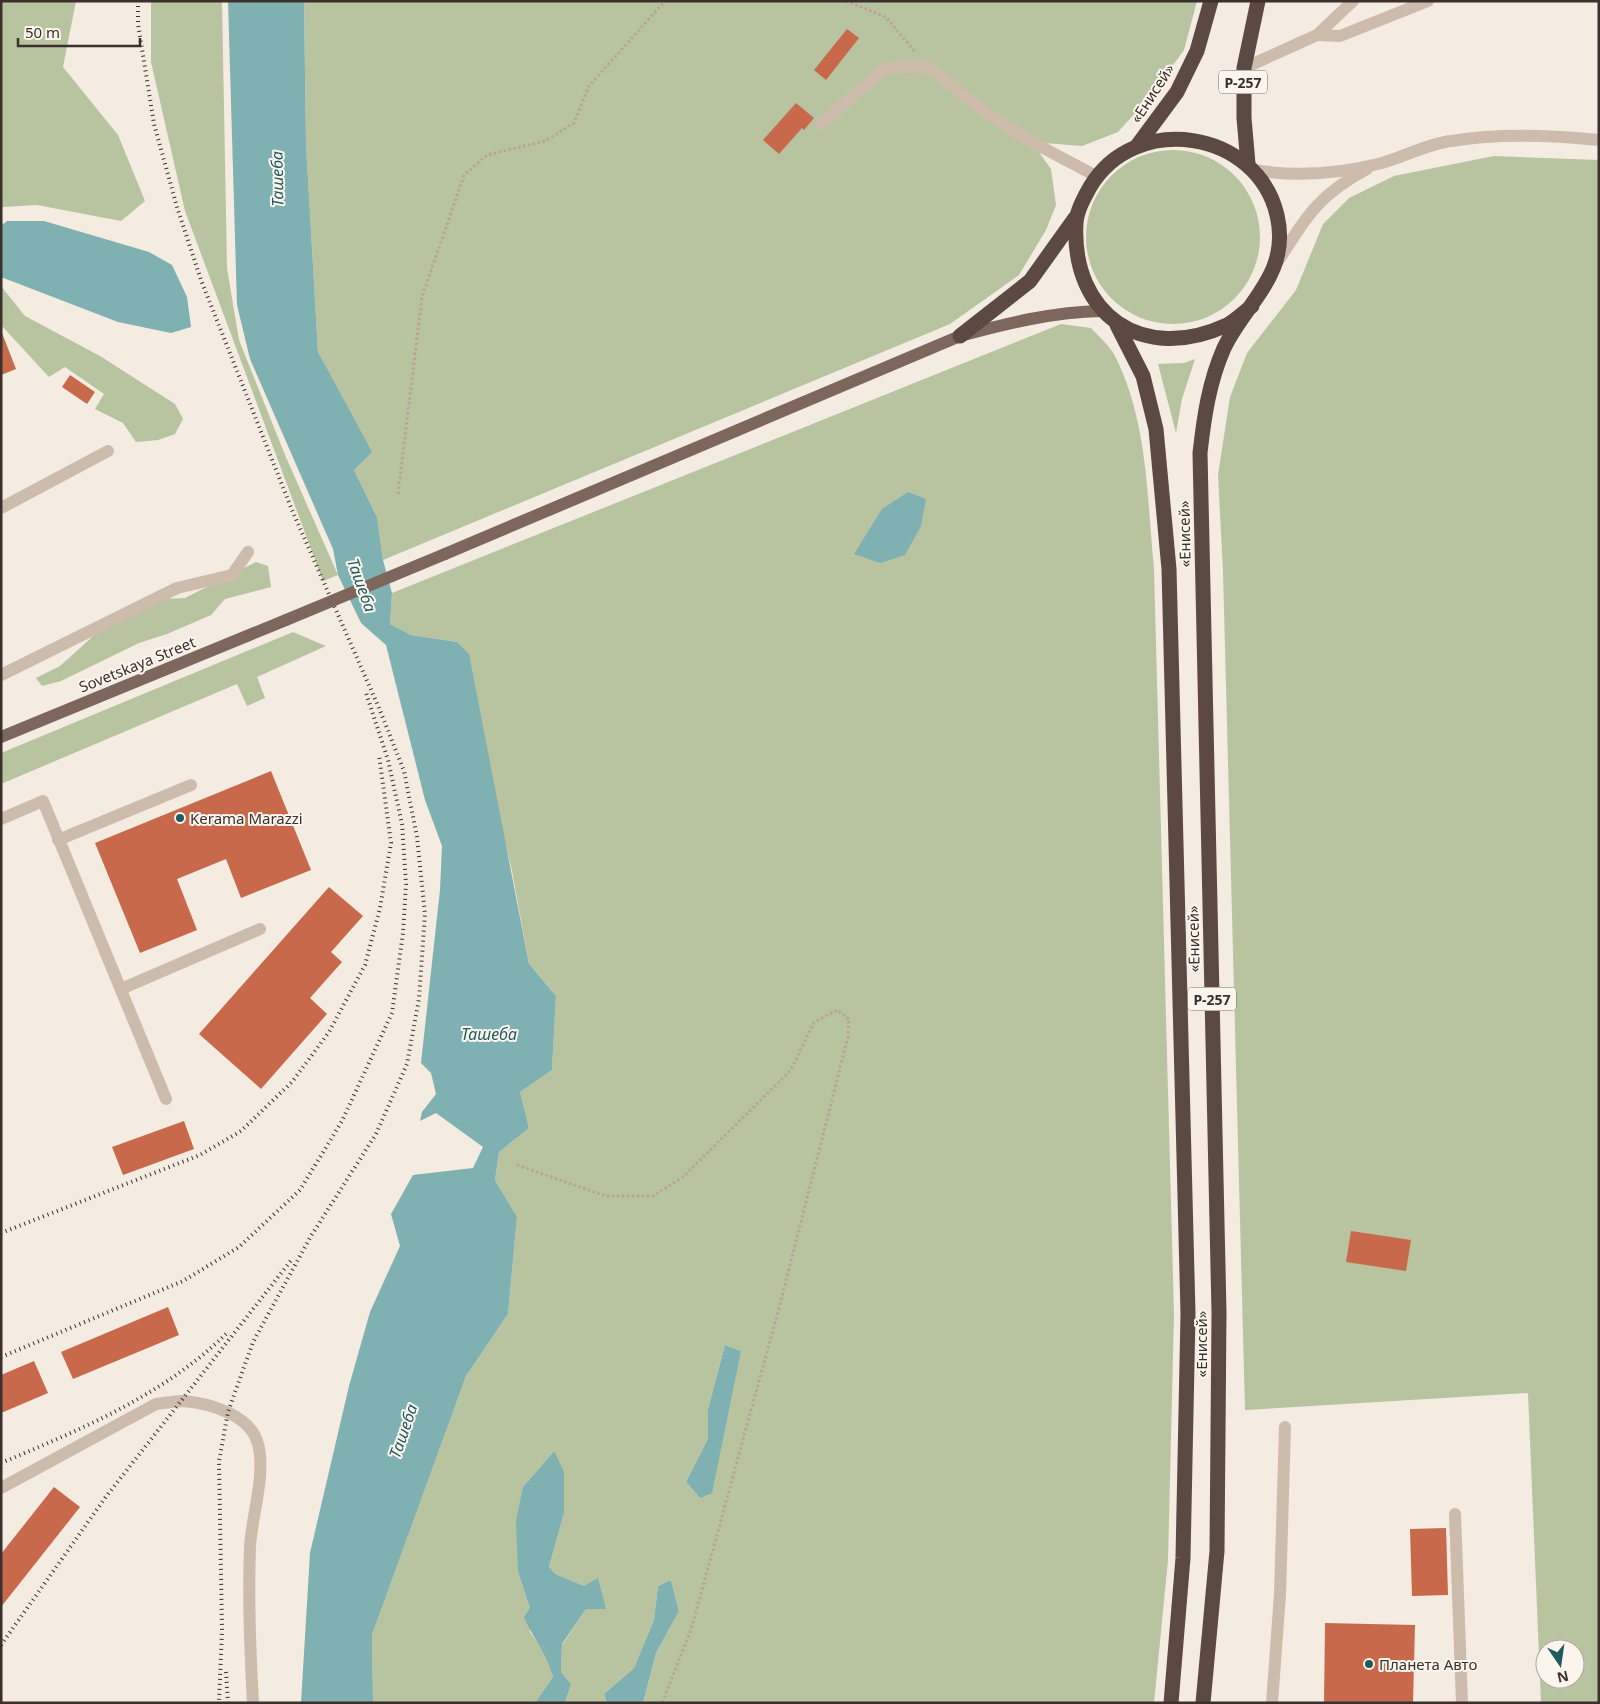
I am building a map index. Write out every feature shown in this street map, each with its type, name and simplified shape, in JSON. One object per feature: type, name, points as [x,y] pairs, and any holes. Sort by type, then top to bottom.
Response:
[{"type":"highway","name":"«Енисей»","points":[[1137,146],[1177,92],[1197,51],[1211,1]]},
{"type":"highway","name":"Р-257","points":[[1251,167],[1244,118],[1244,68],[1258,1]]},
{"type":"highway","name":"«Енисей»","points":[[1203,1703],[1217,1551],[1219,1313],[1200,453],[1207,397],[1214,372],[1225,346],[1266,286],[1275,266],[1280,241],[1277,216],[1269,191],[1251,167],[1223,148],[1195,139],[1165,139],[1137,146],[1116,159],[1096,176],[1076,216],[1075,243],[1078,261],[1088,291],[1102,311],[1117,325],[1139,335],[1162,339],[1183,338],[1206,333],[1229,324],[1252,306]]},
{"type":"highway","points":[[960,336],[1030,281],[1076,216]]},
{"type":"highway","name":"«Енисей»","points":[[1117,325],[1143,376],[1156,429],[1169,569],[1188,1314],[1183,1558],[1171,1703]]},
{"type":"main road","name":"Sovetskaya Street","points":[[1,737],[445,554],[960,336],[1020,320],[1069,312],[1102,311]]},
{"type":"street","points":[[1244,68],[1317,35],[1353,1]]},
{"type":"street","points":[[1317,35],[1340,36],[1428,1]]},
{"type":"street","points":[[821,124],[884,68],[926,66],[989,115],[1032,142],[1096,176]]},
{"type":"street","points":[[1251,167],[1282,175],[1321,174],[1378,164],[1450,141],[1524,135],[1599,140]]},
{"type":"street","points":[[1275,266],[1312,210],[1326,195],[1341,183],[1378,164]]},
{"type":"street","points":[[1,508],[108,451]]},
{"type":"street","points":[[1,675],[177,588],[232,575],[248,552]]},
{"type":"street","points":[[58,840],[191,785]]},
{"type":"street","points":[[1,819],[43,801],[166,1099]]},
{"type":"street","points":[[120,989],[260,929]]},
{"type":"street","points":[[1,1488],[156,1404],[182,1401],[228,1412],[245,1422],[258,1443],[260,1467],[250,1545],[248,1630],[253,1703]]},
{"type":"street","points":[[1272,1703],[1280,1594],[1285,1427]]},
{"type":"street","points":[[1455,1514],[1462,1703]]},
{"type":"path","points":[[398,494],[422,297],[464,175],[487,155],[545,141],[574,123],[589,86],[665,1]]},
{"type":"path","points":[[846,1],[886,17],[926,66]]},
{"type":"path","points":[[517,1165],[606,1196],[653,1196],[683,1177],[791,1070],[814,1022],[837,1010],[849,1019],[848,1037],[781,1298],[691,1630],[662,1703]]},
{"type":"green space","points":[[1,1],[76,1],[63,67],[118,135],[145,201],[121,221],[37,205],[3,207],[1,210]]},
{"type":"green space","points":[[151,1],[222,1],[227,268],[239,340],[285,455],[338,575],[323,581],[185,211],[151,62]]},
{"type":"green space","points":[[304,1],[1197,1],[1184,50],[1153,93],[1118,132],[1082,146],[1032,142],[1051,169],[1056,205],[1046,230],[1019,275],[950,324],[383,560],[377,517],[354,470],[339,393],[318,352],[306,144]]},
{"type":"green space","points":[[1164,150],[1182,150],[1214,160],[1235,175],[1250,196],[1260,228],[1260,246],[1250,278],[1235,299],[1214,314],[1198,320],[1182,324],[1164,324],[1132,314],[1111,299],[1096,278],[1090,262],[1086,246],[1086,228],[1096,196],[1111,175],[1132,160],[1148,154]]},
{"type":"green space","points":[[1494,156],[1599,160],[1599,1703],[1541,1703],[1540,1689],[1585,1689],[1585,1639],[1538,1639],[1528,1393],[1245,1410],[1223,571],[1218,475],[1230,397],[1247,353],[1296,290],[1323,224],[1349,198],[1394,176]]},
{"type":"green space","points":[[1,286],[25,316],[100,356],[175,404],[183,419],[175,434],[158,440],[136,442],[123,423],[95,409],[104,394],[65,367],[49,377],[1,325]]},
{"type":"green space","points":[[1061,324],[1091,328],[1113,352],[1126,381],[1140,433],[1154,569],[1174,1315],[1168,1560],[1154,1703],[643,1703],[656,1653],[679,1611],[671,1580],[658,1586],[654,1620],[634,1668],[604,1694],[607,1703],[565,1703],[571,1684],[561,1672],[562,1645],[586,1609],[606,1608],[584,1586],[554,1574],[549,1567],[564,1513],[554,1451],[523,1487],[518,1572],[530,1608],[530,1632],[549,1659],[553,1677],[535,1703],[373,1703],[372,1635],[466,1376],[508,1314],[517,1217],[495,1180],[499,1152],[529,1128],[520,1092],[552,1070],[556,996],[529,964],[512,871],[457,642],[411,635],[390,624],[392,593]],"holes":[[[725,1345],[741,1351],[700,1498],[686,1482],[708,1439],[708,1409]]]},
{"type":"green space","points":[[1195,359],[1182,399],[1176,433],[1158,364],[1184,363]]},
{"type":"green space","points":[[256,562],[268,566],[271,587],[225,599],[211,615],[167,634],[139,643],[61,681],[42,686],[36,678],[60,666],[101,629],[162,599],[185,598]]},
{"type":"green space","points":[[293,632],[326,646],[257,677],[265,698],[247,706],[237,684],[1,784],[1,753]]},
{"type":"water","name":"Ташеба","points":[[228,1],[304,1],[306,144],[318,352],[372,452],[354,470],[377,517],[383,560],[392,593],[390,624],[411,635],[457,642],[469,654],[529,964],[556,996],[552,1070],[520,1092],[529,1128],[499,1152],[495,1180],[517,1217],[508,1314],[466,1376],[372,1635],[373,1703],[301,1703],[310,1553],[349,1386],[370,1312],[400,1246],[391,1214],[413,1175],[473,1168],[483,1147],[436,1113],[420,1121],[422,1112],[436,1094],[431,1073],[421,1063],[440,890],[442,846],[425,800],[386,645],[361,623],[338,575],[333,549],[250,359],[237,305]]},
{"type":"water","points":[[7,221],[44,221],[149,252],[172,265],[187,297],[191,327],[171,333],[118,322],[1,277],[1,226]]},
{"type":"water","points":[[908,492],[926,499],[921,526],[905,555],[880,563],[854,554],[882,509]]},
{"type":"water","points":[[725,1345],[741,1351],[712,1493],[700,1498],[686,1482],[708,1439],[708,1409]]},
{"type":"water","points":[[554,1451],[564,1472],[564,1513],[549,1567],[555,1574],[584,1586],[598,1578],[606,1609],[586,1609],[562,1644],[561,1672],[571,1684],[565,1703],[535,1703],[553,1677],[547,1661],[524,1617],[530,1608],[518,1572],[516,1521],[523,1487]]},
{"type":"water","points":[[671,1580],[679,1611],[656,1653],[643,1703],[607,1703],[604,1694],[634,1668],[654,1620],[658,1586]]},
{"type":"building","points":[[847,29],[859,38],[826,80],[814,70]]},
{"type":"building","points":[[796,103],[814,118],[804,130],[802,128],[779,154],[763,140]]},
{"type":"building","points":[[1,334],[16,369],[1,375]]},
{"type":"building","points":[[70,375],[95,392],[87,404],[62,387]]},
{"type":"building","points":[[271,771],[311,870],[241,898],[226,859],[177,879],[197,930],[140,953],[95,843]]},
{"type":"building","points":[[329,887],[363,916],[331,952],[342,962],[310,998],[327,1014],[261,1089],[199,1034]]},
{"type":"building","points":[[184,1121],[194,1149],[123,1175],[112,1147]]},
{"type":"building","points":[[1351,1231],[1411,1240],[1406,1271],[1346,1262]]},
{"type":"building","points":[[168,1307],[179,1335],[73,1379],[61,1352]]},
{"type":"building","points":[[34,1361],[48,1393],[1,1413],[1,1375]]},
{"type":"building","points":[[54,1487],[80,1507],[1,1607],[1,1554]]},
{"type":"building","points":[[1446,1528],[1448,1595],[1412,1596],[1410,1529]]},
{"type":"building","name":"Планета Авто","points":[[1325,1623],[1415,1625],[1413,1703],[1324,1703]]},
{"type":"railway","points":[[138,1],[138,24],[154,124],[177,207],[201,280],[292,510],[379,708],[404,771],[417,837],[425,914],[419,999],[407,1064],[376,1134],[311,1236],[253,1342],[228,1412],[219,1461],[222,1630],[219,1703]]},
{"type":"railway","points":[[1,1357],[183,1281],[239,1247],[300,1190],[342,1121],[392,1013],[403,933],[406,884],[402,824],[388,760],[366,693]]},
{"type":"railway","points":[[1,1233],[200,1155],[241,1131],[292,1082],[329,1032],[365,965],[380,908],[391,843],[379,755]]},
{"type":"railway","points":[[1,1645],[105,1498],[293,1258]]},
{"type":"railway","points":[[1,1463],[62,1437],[149,1392],[203,1355],[227,1333]]},
{"type":"railway","points":[[226,1672],[228,1703]]},
{"type":"place","name":"Kerama Marazzi","points":[[180,818]]},
{"type":"place","name":"Планета Авто","points":[[1369,1664]]}]
